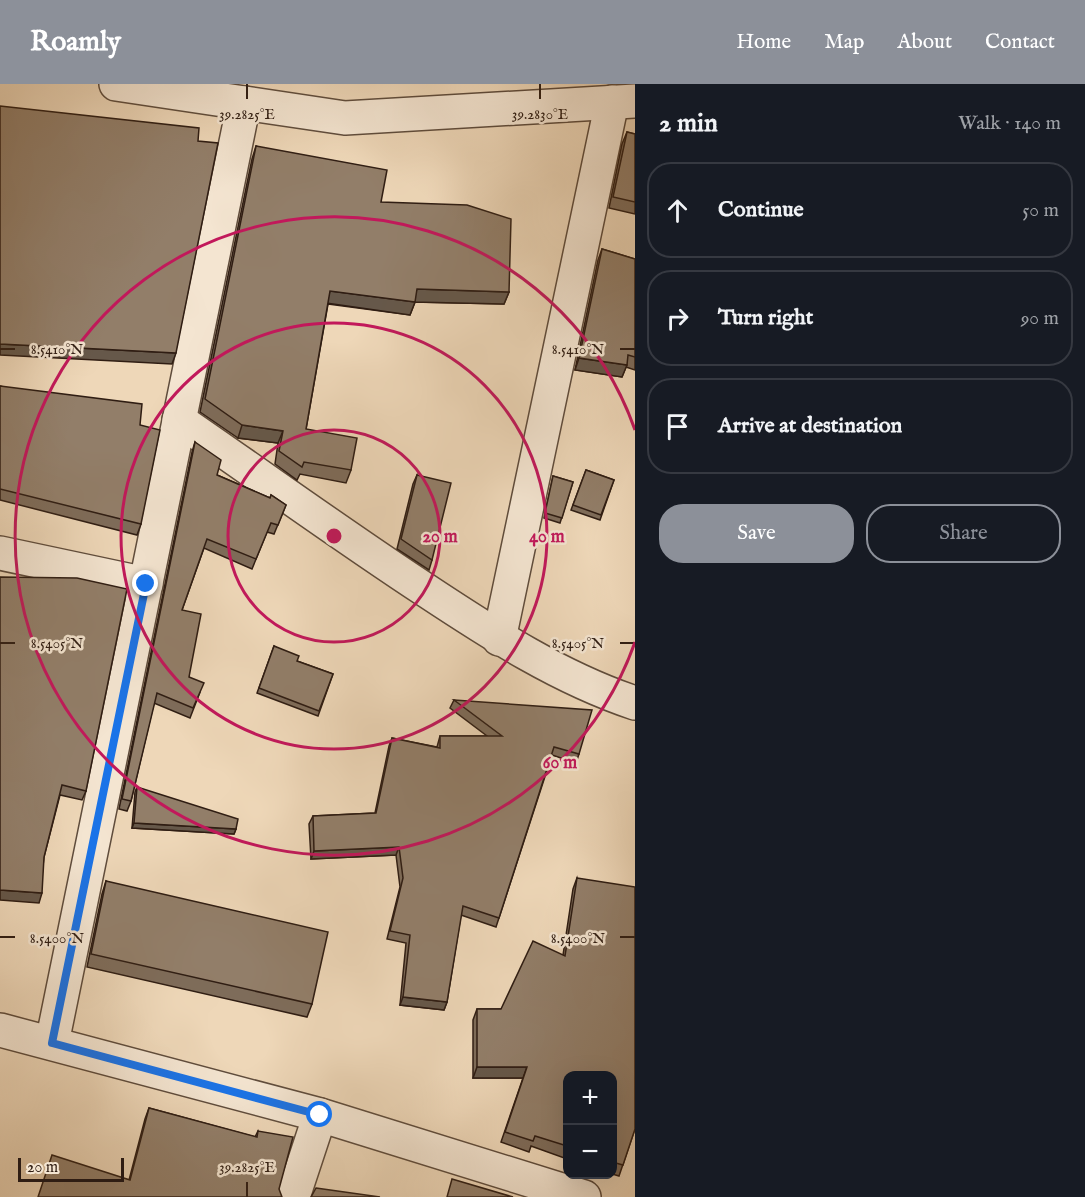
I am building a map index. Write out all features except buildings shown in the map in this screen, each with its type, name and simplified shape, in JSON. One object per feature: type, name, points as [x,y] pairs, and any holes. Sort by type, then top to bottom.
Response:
[{"type":"street","points":[[116,84],[198,90],[244,103],[345,118],[575,94],[623,101],[499,639]]},
{"type":"street","points":[[52,1043],[244,103]]},
{"type":"street","points":[[179,420],[397,572],[499,639],[607,694],[635,703]]},
{"type":"street","points":[[0,553],[146,584]]},
{"type":"street","points":[[0,1030],[320,1115],[585,1197]]},
{"type":"street","points":[[293,1197],[320,1115]]},
{"type":"route","points":[[146,584],[52,1043],[320,1115]]}]
